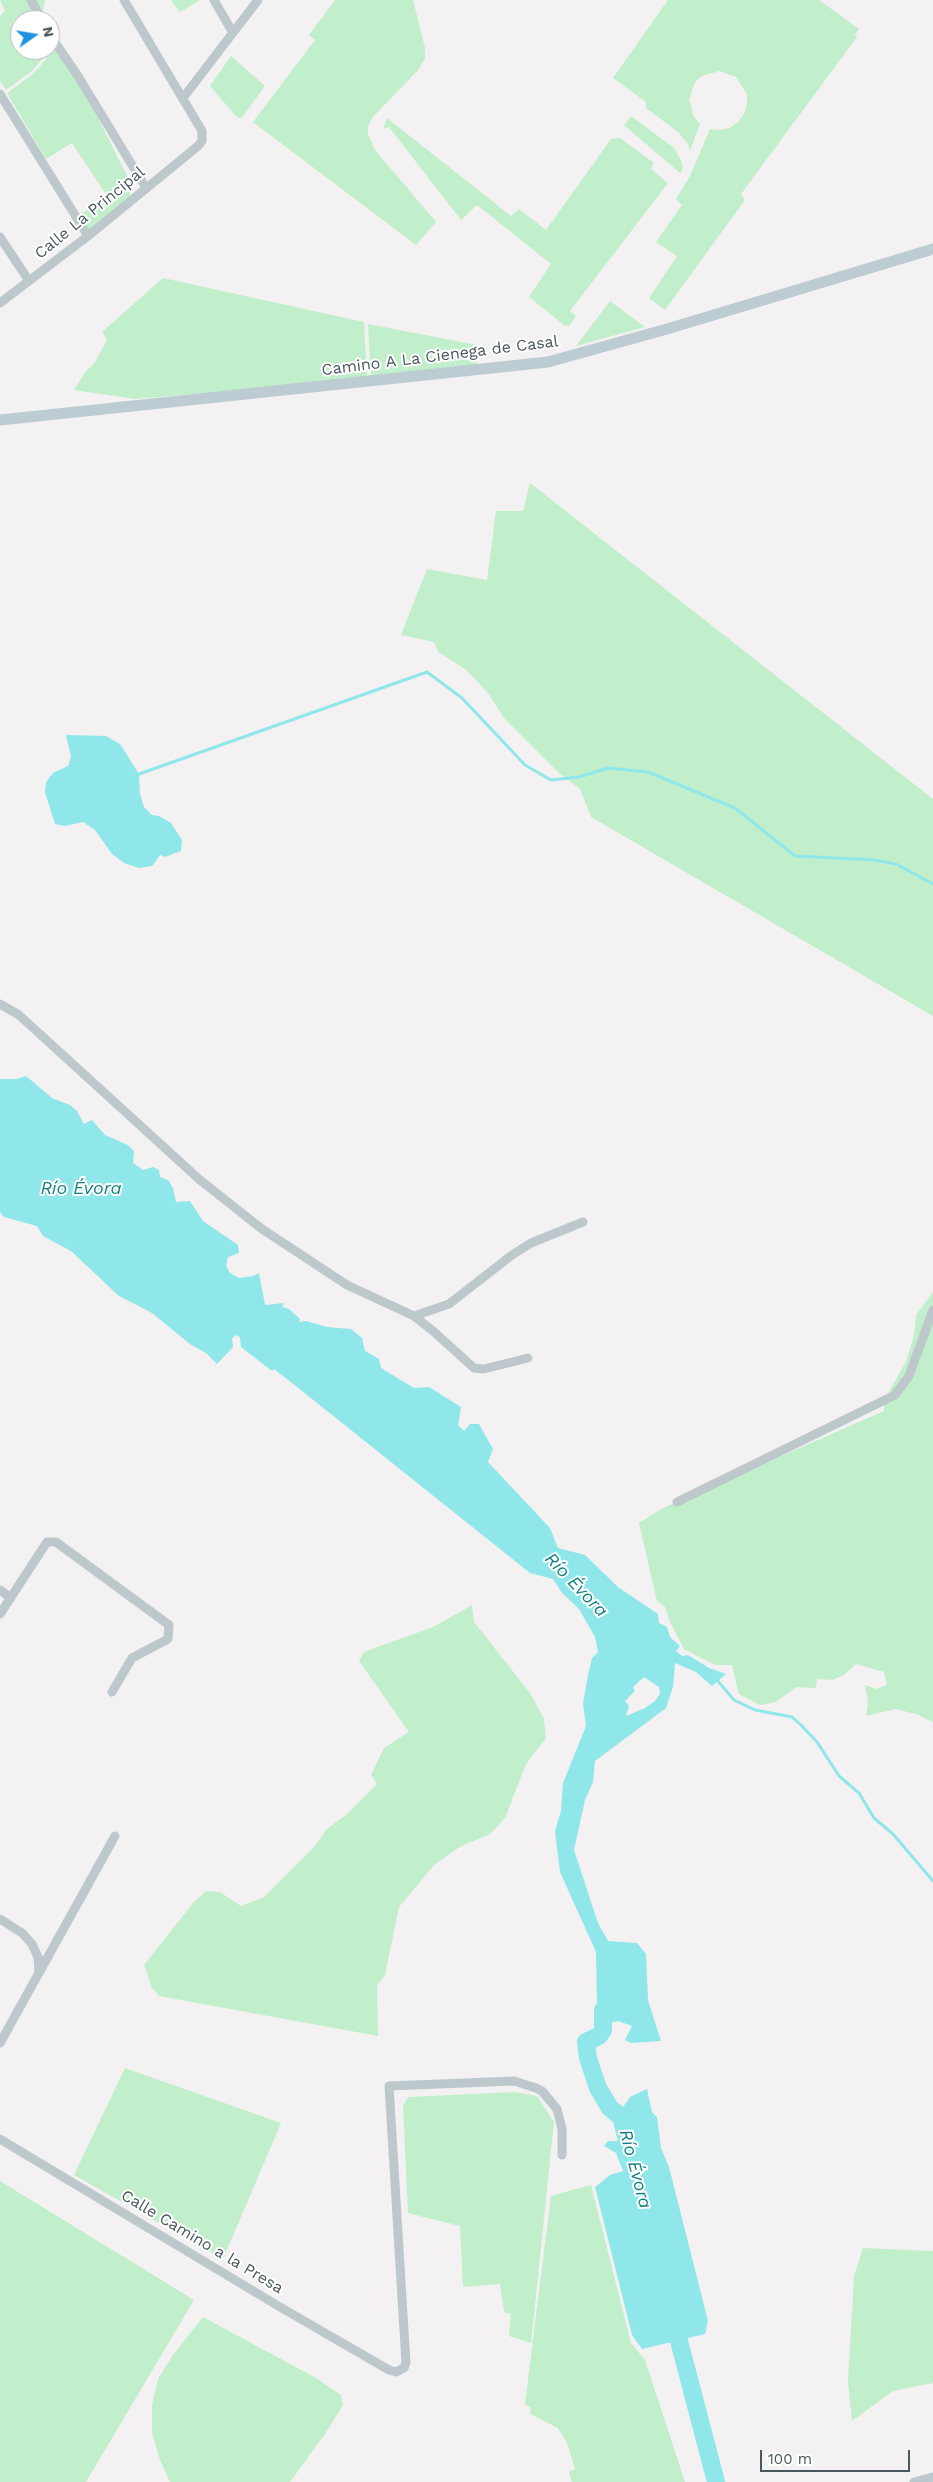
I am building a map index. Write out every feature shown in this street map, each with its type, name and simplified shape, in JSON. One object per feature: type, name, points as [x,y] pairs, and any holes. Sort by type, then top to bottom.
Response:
[{"type":"street","points":[[214,0],[233,33]]},
{"type":"street","points":[[126,2],[183,98],[258,0]]},
{"type":"street","points":[[60,50],[146,188]]},
{"type":"street","points":[[1,97],[88,236]]},
{"type":"street","name":"Calle La Principal","points":[[0,303],[88,236],[198,146],[202,141],[202,130],[183,98]]},
{"type":"street","points":[[0,237],[29,281]]},
{"type":"street","name":"Camino A La Cienega de Casal","points":[[0,420],[548,362],[667,330],[933,249]]},
{"type":"street","points":[[0,1004],[19,1015],[200,1180],[262,1229],[347,1285],[414,1316],[474,1368],[484,1370],[528,1358]]},
{"type":"street","points":[[414,1316],[449,1304],[512,1255],[531,1243],[583,1222]]},
{"type":"street","points":[[677,1502],[895,1395],[909,1376],[933,1310]]},
{"type":"street","points":[[0,1614],[47,1542],[56,1542],[169,1625],[168,1639],[132,1658],[112,1692]]},
{"type":"street","points":[[0,1590],[11,1598]]},
{"type":"street","points":[[0,2043],[115,1836]]},
{"type":"street","points":[[0,1919],[22,1932],[32,1944],[38,1957],[39,1972]]},
{"type":"street","name":"Calle Camino a la Presa","points":[[0,2139],[389,2370],[401,2371],[406,2363],[390,2086],[507,2081],[536,2088],[542,2091],[557,2109],[562,2129],[562,2155]]},
{"type":"street","points":[[914,2482],[933,2477]]},
{"type":"green space","points":[[0,0],[45,0],[43,10],[10,10],[10,60],[41,60],[32,71],[6,90],[0,81],[0,16],[5,11]]},
{"type":"green space","points":[[171,0],[200,0],[180,12]]},
{"type":"green space","points":[[335,0],[413,0],[425,48],[425,58],[419,69],[373,117],[368,126],[368,134],[375,150],[436,222],[416,245],[253,122],[315,40],[309,35]]},
{"type":"green space","points":[[668,0],[819,0],[859,29],[855,35],[857,37],[741,194],[745,200],[665,310],[649,298],[677,256],[656,242],[682,205],[676,199],[690,176],[710,129],[730,128],[744,114],[747,104],[747,94],[736,77],[719,71],[702,76],[695,82],[689,99],[694,117],[700,124],[690,151],[688,144],[678,132],[646,108],[646,102],[613,78]]},
{"type":"green space","points":[[60,55],[76,74],[130,182],[130,197],[89,230],[79,215],[108,197],[72,143],[46,159],[7,93],[33,74],[45,60],[60,60]]},
{"type":"green space","points":[[231,56],[265,86],[241,119],[235,115],[210,86]]},
{"type":"green space","points":[[631,116],[674,148],[683,168],[680,173],[624,125]]},
{"type":"green space","points":[[387,118],[511,216],[519,209],[546,230],[611,139],[620,138],[654,163],[651,169],[668,183],[570,311],[576,316],[569,326],[564,325],[529,297],[551,264],[477,205],[461,220],[389,127],[383,129]]},
{"type":"green space","points":[[163,278],[364,322],[367,379],[135,399],[74,390],[84,374],[95,362],[107,340],[102,332]]},
{"type":"green space","points":[[610,301],[645,327],[576,346]]},
{"type":"green space","points":[[368,324],[477,345],[477,369],[371,379]]},
{"type":"green space","points":[[530,483],[933,799],[933,1016],[591,817],[580,789],[559,773],[504,718],[488,693],[465,669],[438,652],[434,642],[401,635],[427,569],[487,580],[496,511],[523,511]]},
{"type":"green space","points":[[933,1292],[933,1722],[916,1714],[895,1709],[866,1716],[868,1701],[865,1685],[876,1689],[887,1685],[884,1672],[856,1664],[844,1675],[832,1680],[817,1679],[816,1688],[796,1687],[776,1702],[760,1705],[739,1694],[732,1665],[715,1665],[684,1649],[670,1622],[665,1607],[657,1601],[639,1523],[663,1508],[884,1411],[884,1400],[906,1362],[914,1335],[916,1315]]},
{"type":"green space","points":[[472,1605],[474,1622],[530,1693],[544,1719],[546,1738],[526,1764],[505,1818],[490,1834],[461,1846],[434,1865],[399,1907],[385,1975],[377,1985],[378,2036],[159,1996],[152,1988],[144,1965],[193,1903],[206,1891],[220,1892],[241,1906],[264,1897],[314,1847],[327,1829],[347,1814],[377,1784],[371,1775],[384,1748],[409,1732],[359,1661],[364,1652],[433,1627]]},
{"type":"green space","points":[[125,2068],[281,2123],[223,2259],[74,2175]]},
{"type":"green space","points":[[515,2092],[537,2096],[554,2122],[531,2343],[509,2336],[511,2314],[504,2312],[500,2284],[463,2287],[460,2226],[408,2213],[403,2106],[406,2100],[409,2097]]},
{"type":"green space","points":[[0,2181],[194,2300],[86,2482],[0,2482]]},
{"type":"green space","points":[[591,2185],[631,2343],[645,2360],[685,2482],[572,2482],[569,2472],[575,2469],[567,2443],[558,2428],[530,2414],[531,2408],[525,2404],[551,2196]]},
{"type":"green space","points":[[863,2248],[933,2251],[933,2383],[893,2391],[852,2421],[848,2382],[854,2276]]},
{"type":"green space","points":[[203,2317],[316,2378],[341,2395],[343,2405],[325,2434],[290,2482],[170,2482],[160,2460],[152,2433],[152,2405],[158,2379],[173,2355]]},
{"type":"water","points":[[66,735],[106,736],[120,744],[139,774],[140,794],[144,807],[152,815],[159,816],[171,823],[182,840],[181,851],[165,857],[160,855],[152,866],[139,868],[124,863],[112,854],[95,830],[83,822],[65,826],[55,824],[45,792],[46,782],[53,773],[68,766],[71,757]]},
{"type":"water","name":"Río Évora","points":[[26,1076],[52,1098],[70,1105],[77,1111],[84,1124],[92,1120],[105,1135],[128,1145],[134,1151],[133,1163],[143,1170],[153,1167],[159,1170],[160,1177],[168,1180],[173,1188],[176,1202],[190,1201],[203,1221],[238,1245],[239,1253],[228,1257],[226,1266],[230,1273],[239,1278],[259,1273],[265,1305],[284,1303],[282,1307],[289,1309],[300,1319],[299,1322],[306,1321],[327,1327],[351,1329],[362,1338],[365,1351],[379,1359],[381,1368],[414,1388],[429,1387],[461,1407],[458,1425],[464,1431],[470,1424],[479,1424],[493,1449],[488,1462],[550,1528],[558,1548],[585,1555],[618,1587],[658,1614],[659,1623],[667,1627],[670,1637],[680,1646],[676,1651],[682,1656],[688,1655],[709,1668],[726,1674],[712,1686],[696,1672],[675,1663],[673,1687],[666,1708],[595,1761],[593,1782],[585,1800],[574,1850],[598,1923],[608,1941],[637,1943],[646,1954],[648,2000],[661,2041],[631,2043],[625,2040],[632,2026],[618,2021],[610,2023],[604,2019],[597,2007],[596,1952],[560,1872],[555,1831],[561,1811],[563,1783],[586,1726],[583,1704],[592,1658],[598,1652],[595,1637],[579,1609],[562,1593],[553,1579],[530,1573],[287,1379],[274,1369],[272,1371],[241,1347],[240,1337],[235,1335],[232,1339],[233,1347],[217,1364],[206,1353],[190,1344],[152,1313],[119,1296],[71,1251],[43,1236],[37,1226],[4,1217],[0,1212],[0,1079],[16,1079]],"holes":[[[644,1677],[659,1687],[660,1694],[655,1701],[645,1708],[626,1716],[629,1706],[625,1701],[635,1691],[633,1687]]]},
{"type":"water","name":"Río Évora","points":[[647,2089],[652,2112],[657,2117],[661,2148],[669,2167],[708,2321],[705,2334],[642,2349],[632,2335],[595,2187],[610,2175],[623,2171],[616,2153],[604,2146],[608,2141],[618,2141],[615,2119],[630,2097]]},
{"type":"waterway","points":[[139,774],[427,672],[462,698],[525,765],[551,780],[579,777],[608,768],[648,772],[735,808],[795,856],[875,860],[896,864],[933,884]]},
{"type":"waterway","points":[[717,1680],[734,1700],[755,1710],[792,1717],[801,1725],[817,1742],[839,1776],[859,1793],[874,1818],[893,1834],[933,1881]]},
{"type":"waterway","name":"Río Évora","points":[[617,2000],[603,2010],[603,2030],[599,2036],[586,2042],[588,2058],[598,2088],[610,2108],[621,2117],[626,2136]]},
{"type":"waterway","name":"Río Évora","points":[[673,2318],[716,2482]]}]
